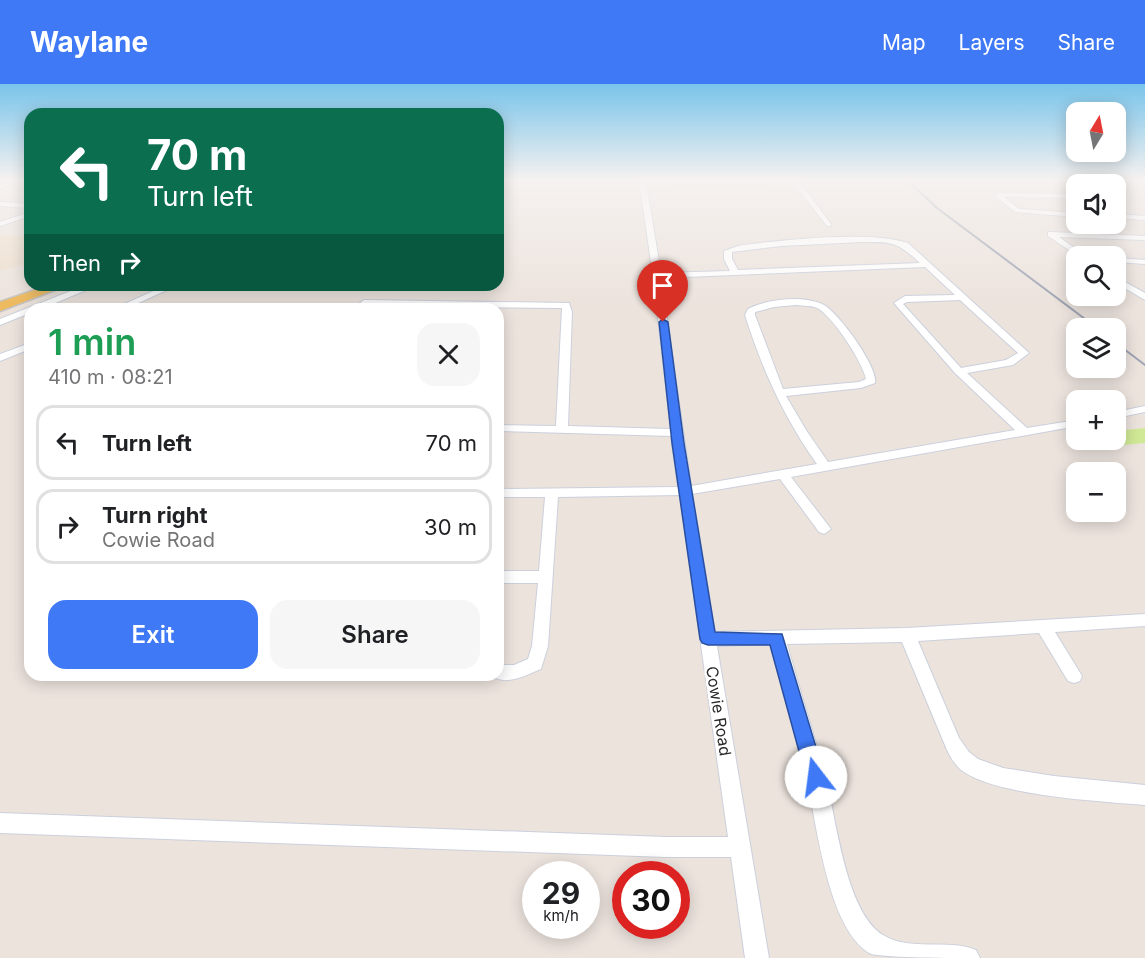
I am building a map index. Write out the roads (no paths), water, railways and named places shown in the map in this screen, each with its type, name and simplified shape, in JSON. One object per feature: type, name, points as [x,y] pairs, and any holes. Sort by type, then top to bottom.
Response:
[{"type":"main road","points":[[0,307],[44,291]]},
{"type":"street","name":"Cowie Road","points":[[648,220],[676,434],[757,958]]},
{"type":"street","points":[[825,220],[829,225]]},
{"type":"street","points":[[1068,246],[1051,234],[1145,238]]},
{"type":"street","points":[[736,274],[728,259],[728,251],[743,247],[894,241],[905,245],[1024,353],[1009,363],[959,371]]},
{"type":"street","points":[[1126,261],[1145,262]]},
{"type":"street","points":[[657,276],[927,265]]},
{"type":"street","points":[[1126,285],[1145,297]]},
{"type":"street","points":[[49,303],[79,291]]},
{"type":"street","points":[[131,303],[160,291]]},
{"type":"street","points":[[962,297],[905,299],[898,303],[959,371],[1024,432]]},
{"type":"street","points":[[364,303],[500,303]]},
{"type":"street","points":[[504,303],[566,305],[568,312],[562,429]]},
{"type":"street","points":[[780,393],[861,385],[871,381],[871,374],[861,358],[827,311],[819,305],[769,305],[751,311],[754,327],[780,393],[797,429],[824,465]]},
{"type":"street","points":[[0,322],[24,313]]},
{"type":"street","points":[[0,358],[24,348]]},
{"type":"street","points":[[1126,413],[1145,409]]},
{"type":"street","points":[[504,493],[685,491],[824,465],[1066,425]]},
{"type":"street","points":[[504,428],[676,434]]},
{"type":"street","points":[[782,473],[824,529]]},
{"type":"street","points":[[504,672],[514,672],[535,664],[540,646],[552,494]]},
{"type":"street","points":[[504,577],[545,577]]},
{"type":"street","points":[[708,639],[907,635],[1145,620]]},
{"type":"street","points":[[1042,625],[1074,676]]},
{"type":"street","points":[[907,635],[953,744],[961,758],[971,766],[998,776],[1145,795]]},
{"type":"street","points":[[777,639],[816,777],[839,881],[856,923],[872,942],[897,952],[968,958]]},
{"type":"street","points":[[0,823],[654,847],[738,846]]},
{"type":"railway","points":[[953,220],[1084,318]]},
{"type":"railway","points":[[1126,351],[1145,365]]}]
